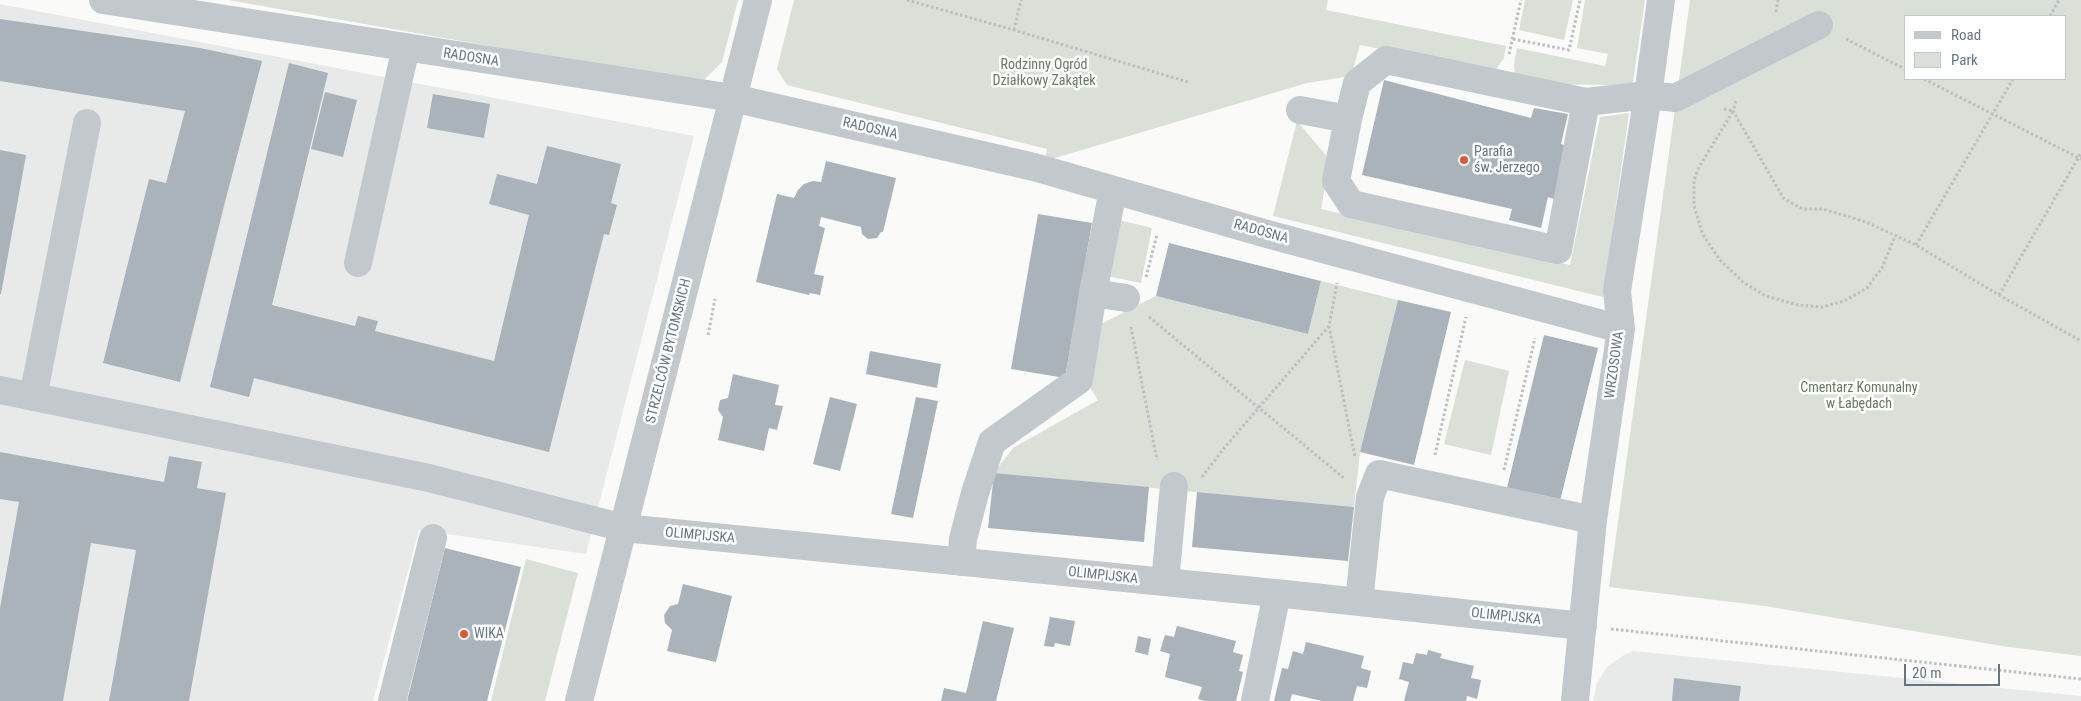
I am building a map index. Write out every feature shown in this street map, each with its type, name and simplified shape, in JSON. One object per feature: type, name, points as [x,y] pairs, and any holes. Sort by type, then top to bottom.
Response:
[{"type":"street","name":"RADOSNA","points":[[103,0],[733,98],[1034,166],[1267,234],[1621,329]]},
{"type":"street","name":"STRZELCÓW BYTOMSKICH","points":[[579,701],[758,0]]},
{"type":"street","name":"WRZOSOWA","points":[[1576,701],[1593,520],[1621,329],[1617,292],[1661,0]]},
{"type":"street","points":[[1586,102],[1558,250],[1350,204],[1336,181],[1357,83],[1386,60],[1586,102],[1648,95],[1675,98],[1819,25]]},
{"type":"street","points":[[358,262],[406,47]]},
{"type":"street","points":[[1300,110],[1348,119]]},
{"type":"street","points":[[33,397],[87,122]]},
{"type":"street","points":[[961,562],[963,539],[975,493],[992,442],[1079,380],[1093,293],[1113,190]]},
{"type":"street","points":[[1093,293],[1126,298]]},
{"type":"street","name":"OLIMPIJSKA","points":[[0,390],[429,478],[624,528],[1277,593],[1583,626]]},
{"type":"street","points":[[1359,602],[1370,497],[1379,474],[1593,520]]},
{"type":"street","points":[[1165,582],[1174,486]]},
{"type":"street","points":[[392,701],[433,538]]},
{"type":"street","points":[[1255,701],[1277,593]]},
{"type":"path","points":[[907,0],[1188,82]]},
{"type":"path","points":[[1014,30],[1021,0]]},
{"type":"path","points":[[1503,84],[1521,0]]},
{"type":"path","points":[[1512,39],[1569,50],[1580,0]]},
{"type":"path","points":[[2051,15],[2059,0]]},
{"type":"path","points":[[1819,25],[1904,68]]},
{"type":"path","points":[[1744,64],[1733,111],[1699,167],[1694,180],[1694,206],[1703,235],[1720,260],[1742,282],[1766,296],[1798,306],[1822,307],[1844,301],[1868,288],[1882,268],[1895,236]]},
{"type":"path","points":[[1926,80],[2080,159]]},
{"type":"path","points":[[1916,245],[2012,80]]},
{"type":"path","points":[[1724,109],[1733,111],[1784,199],[1803,209],[1822,209],[1866,222],[1916,245],[2081,341]]},
{"type":"path","points":[[1999,295],[2080,159],[2081,153]]},
{"type":"path","points":[[1126,298],[1144,285],[1159,228]]},
{"type":"path","points":[[1339,274],[1329,326],[1355,459]]},
{"type":"path","points":[[1126,298],[1352,485]]},
{"type":"path","points":[[1126,298],[1161,481],[1174,486]]},
{"type":"path","points":[[1428,485],[1468,310]]},
{"type":"path","points":[[1225,446],[1329,326]]},
{"type":"path","points":[[1496,500],[1537,329]]},
{"type":"path","points":[[1583,626],[2081,679]]},
{"type":"shaded area","points":[[0,4],[694,136],[586,554],[419,530],[373,701],[0,701]]},
{"type":"shaded area","points":[[1633,651],[2081,696],[2081,701],[1593,701],[1597,683],[1607,667]]},
{"type":"green space","points":[[228,0],[738,0],[722,62],[701,83]]},
{"type":"green space","name":"Rodzinny Ogród Działkowy Zakątek","points":[[794,0],[1328,0],[1326,10],[1506,46],[1504,58],[1494,72],[1360,45],[1351,76],[1307,83],[1045,161],[1047,149],[787,85],[777,69]]},
{"type":"green space","points":[[1525,0],[1573,0],[1564,40],[1519,30]]},
{"type":"green space","points":[[1585,0],[1645,0],[1632,88],[1608,85],[1537,84],[1515,79],[1514,64],[1517,48],[1605,66],[1608,54],[1577,48]]},
{"type":"green space","name":"Cmentarz Komunalny w Łabędach","points":[[1690,0],[2081,0],[2081,656],[2002,646],[1765,606],[1609,587]]},
{"type":"green space","points":[[1629,113],[1603,297],[1273,216],[1297,121],[1330,160],[1321,209],[1570,265],[1600,117]]},
{"type":"green space","points":[[1115,219],[1152,228],[1141,283],[1107,276]]},
{"type":"green space","points":[[1321,281],[1398,300],[1360,452],[1354,507],[994,473],[1013,448],[1098,400],[1086,381],[1097,326],[1156,296],[1308,334]]},
{"type":"green space","points":[[1465,360],[1509,371],[1491,455],[1444,444]]},
{"type":"green space","points":[[526,559],[578,573],[545,701],[491,701]]},
{"type":"building","points":[[0,19],[200,48],[262,61],[180,382],[103,363],[149,179],[166,183],[185,111],[0,81]]},
{"type":"building","points":[[289,63],[328,73],[272,305],[355,326],[358,316],[378,321],[375,331],[494,361],[529,215],[489,204],[497,174],[537,184],[547,146],[621,164],[611,203],[617,205],[609,235],[604,234],[549,452],[254,378],[249,397],[210,387]]},
{"type":"building","name":"Parafia św. Jerzego","points":[[1384,80],[1531,118],[1534,108],[1568,114],[1561,144],[1567,146],[1554,199],[1548,197],[1541,228],[1509,220],[1512,209],[1362,175]]},
{"type":"building","points":[[325,92],[357,100],[343,157],[311,149]]},
{"type":"building","points":[[433,94],[490,104],[484,138],[427,128]]},
{"type":"building","points":[[0,150],[26,155],[1,294],[0,294]]},
{"type":"building","points":[[826,161],[896,178],[883,232],[877,238],[868,239],[862,234],[861,227],[821,217],[819,226],[825,228],[814,274],[824,276],[820,295],[810,293],[809,295],[756,282],[777,194],[794,198],[804,184],[813,181],[821,182]]},
{"type":"building","points":[[1038,214],[1092,223],[1065,378],[1011,369]]},
{"type":"building","points":[[1169,243],[1321,281],[1308,334],[1156,296]]},
{"type":"building","points":[[1398,300],[1451,312],[1414,465],[1360,452]]},
{"type":"building","points":[[1544,335],[1598,348],[1560,501],[1507,488]]},
{"type":"building","points":[[870,351],[941,364],[937,388],[866,374]]},
{"type":"building","points":[[733,374],[779,385],[775,405],[783,406],[777,430],[769,428],[764,451],[718,440],[723,417],[718,410],[720,400],[728,398]]},
{"type":"building","points":[[830,397],[857,404],[840,471],[813,464]]},
{"type":"building","points":[[916,397],[938,401],[913,518],[891,514]]},
{"type":"building","points":[[0,452],[164,482],[169,456],[202,462],[197,488],[226,493],[189,701],[109,701],[136,550],[91,543],[63,701],[0,701],[0,608],[19,502],[0,499]]},
{"type":"building","points":[[994,473],[1149,487],[1144,542],[988,528]]},
{"type":"building","points":[[1197,492],[1354,507],[1348,561],[1192,547]]},
{"type":"building","name":"WIKA","points":[[445,548],[521,567],[487,701],[407,701]]},
{"type":"building","points":[[683,584],[732,596],[716,662],[667,651],[672,630],[665,623],[664,615],[670,606],[678,604]]},
{"type":"building","points":[[1050,617],[1075,621],[1070,646],[1055,643],[1054,647],[1044,646]]},
{"type":"building","points":[[983,621],[1014,628],[996,701],[941,701],[944,688],[966,693]]},
{"type":"building","points":[[1177,626],[1236,641],[1233,652],[1243,655],[1239,671],[1243,672],[1236,701],[1205,701],[1198,699],[1202,687],[1165,677],[1170,654],[1160,651],[1165,635],[1174,637]]},
{"type":"building","points":[[1138,636],[1151,639],[1148,655],[1135,652]]},
{"type":"building","points":[[1306,642],[1364,656],[1361,668],[1371,671],[1367,688],[1357,686],[1353,701],[1322,701],[1292,694],[1290,701],[1274,701],[1282,668],[1288,669],[1293,651],[1303,654]]},
{"type":"building","points":[[1428,650],[1442,654],[1440,658],[1474,666],[1471,678],[1481,680],[1477,699],[1467,696],[1466,701],[1404,701],[1409,682],[1399,679],[1403,662],[1413,664],[1416,653],[1427,655]]},
{"type":"building","points":[[1674,678],[1741,686],[1739,701],[1672,701]]},
{"type":"place","name":"Parafia św. Jerzego","points":[[1464,160]]},
{"type":"place","name":"WIKA","points":[[464,634]]}]
